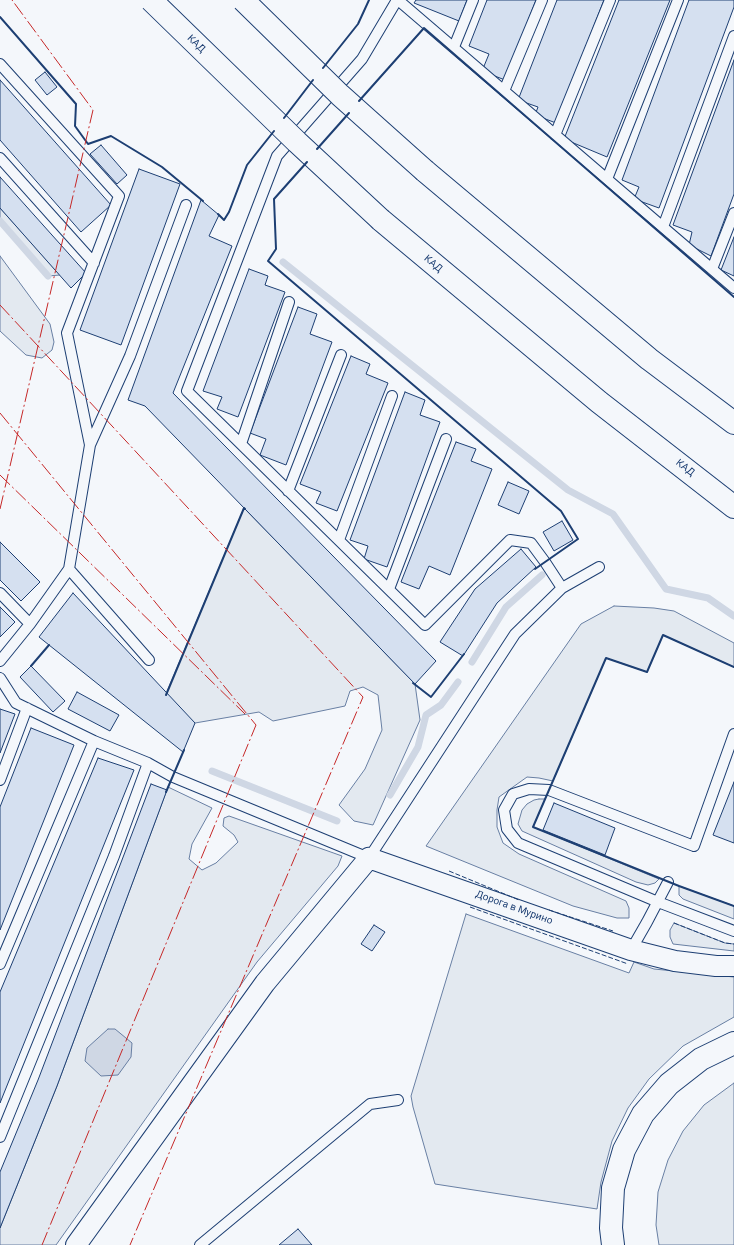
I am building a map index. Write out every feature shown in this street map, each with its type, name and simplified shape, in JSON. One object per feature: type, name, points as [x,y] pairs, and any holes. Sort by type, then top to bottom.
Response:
[{"type":"main road","name":"КАД","points":[[152,0],[297,142],[381,220],[599,402],[734,506]]},
{"type":"main road","points":[[243,0],[340,95],[425,171],[649,359],[734,423]]},
{"type":"main road","points":[[609,1239],[613,1188],[624,1150],[643,1114],[674,1080],[701,1059],[734,1043]]},
{"type":"street","name":"Дорога в Мурино","points":[[369,858],[631,950],[659,958],[716,966],[734,966]]},
{"type":"street","points":[[76,1245],[265,983],[369,858]]},
{"type":"lane","points":[[562,588],[546,562],[531,542],[510,540],[425,625],[187,391],[277,156],[362,60],[397,0],[734,288]]},
{"type":"lane","points":[[454,48],[473,0]]},
{"type":"lane","points":[[504,91],[542,0]]},
{"type":"lane","points":[[555,135],[610,0]]},
{"type":"lane","points":[[607,179],[678,0]]},
{"type":"lane","points":[[663,227],[734,36]]},
{"type":"lane","points":[[0,64],[119,196],[67,333],[90,445]]},
{"type":"lane","points":[[0,158],[94,262]]},
{"type":"lane","points":[[0,661],[30,624],[69,569],[90,445],[130,356],[186,205]]},
{"type":"lane","points":[[712,270],[734,214]]},
{"type":"lane","points":[[241,444],[289,302]]},
{"type":"lane","points":[[288,490],[342,355]]},
{"type":"lane","points":[[339,540],[392,396]]},
{"type":"lane","points":[[389,589],[446,439]]},
{"type":"lane","points":[[0,678],[16,703],[94,742],[148,763],[173,776],[369,858],[515,634],[562,588],[599,567]]},
{"type":"lane","points":[[69,569],[149,660]]},
{"type":"lane","points":[[0,593],[30,624]]},
{"type":"lane","points":[[0,780],[27,708]]},
{"type":"lane","points":[[734,734],[694,846],[549,790],[529,789],[513,794],[504,810],[507,829],[518,843],[658,902],[734,931]]},
{"type":"lane","points":[[0,964],[94,742]]},
{"type":"lane","points":[[0,1137],[114,856],[148,763]]},
{"type":"lane","points":[[631,950],[668,882]]},
{"type":"lane","points":[[200,1245],[370,1104],[398,1100]]},
{"type":"shaded area","points":[[0,208],[60,275],[48,276],[0,221]]},
{"type":"shaded area","points":[[0,256],[50,324],[54,342],[52,350],[42,358],[26,355],[0,331]]},
{"type":"shaded area","points":[[244,508],[415,684],[420,720],[373,825],[354,821],[339,805],[365,769],[382,730],[378,695],[363,687],[350,691],[345,706],[273,721],[259,712],[195,723],[163,701]]},
{"type":"shaded area","points":[[614,606],[654,608],[674,611],[734,643],[734,667],[663,635],[647,672],[606,658],[553,781],[527,777],[499,797],[497,827],[503,843],[519,854],[626,901],[629,908],[629,918],[617,918],[573,906],[426,846],[581,624]]},
{"type":"shaded area","points":[[168,787],[212,808],[192,844],[189,859],[202,870],[216,863],[238,842],[234,835],[223,826],[224,818],[229,816],[342,856],[338,866],[257,962],[56,1245],[0,1245],[0,1228],[57,1086]]},
{"type":"shaded area","points":[[539,799],[545,799],[533,827],[659,879],[655,883],[648,885],[636,882],[522,831],[518,824],[522,810],[527,804]]},
{"type":"shaded area","points":[[679,886],[734,906],[734,919],[683,899],[679,895]]},
{"type":"shaded area","points":[[466,914],[629,973],[634,962],[654,969],[734,977],[734,1017],[683,1046],[649,1079],[628,1108],[612,1141],[601,1182],[597,1209],[435,1184],[411,1096]]},
{"type":"shaded area","points":[[674,923],[725,943],[734,944],[734,951],[673,944],[670,937],[670,930]]},
{"type":"shaded area","points":[[108,1029],[115,1029],[132,1043],[131,1057],[118,1075],[101,1076],[85,1061],[87,1048]]},
{"type":"shaded area","points":[[734,1083],[734,1245],[659,1245],[656,1225],[658,1192],[668,1160],[683,1131],[704,1105]]},
{"type":"building","points":[[416,0],[467,0],[459,21],[414,3]]},
{"type":"building","points":[[487,0],[536,0],[505,80],[482,71],[489,54],[469,46]]},
{"type":"building","points":[[557,0],[604,0],[556,123],[535,115],[538,107],[518,100]]},
{"type":"building","points":[[619,0],[670,0],[607,157],[564,139]]},
{"type":"building","points":[[689,0],[734,0],[734,7],[659,208],[634,199],[639,187],[622,180]]},
{"type":"building","points":[[734,60],[734,194],[711,256],[689,245],[692,232],[673,225]]},
{"type":"building","points":[[45,72],[57,87],[47,95],[35,80]]},
{"type":"building","points":[[0,80],[111,205],[81,232],[0,140]]},
{"type":"building","points":[[101,145],[127,175],[117,184],[90,154]]},
{"type":"building","points":[[139,169],[180,184],[121,345],[80,330]]},
{"type":"building","points":[[0,177],[86,273],[71,288],[0,208]]},
{"type":"building","points":[[201,200],[219,215],[209,236],[232,246],[173,393],[436,661],[415,684],[145,406],[128,400]]},
{"type":"building","points":[[734,237],[734,276],[721,270]]},
{"type":"building","points":[[249,269],[268,276],[265,285],[285,292],[238,417],[217,409],[222,397],[203,391]]},
{"type":"building","points":[[298,307],[317,314],[310,334],[332,342],[286,465],[260,455],[266,439],[250,433]]},
{"type":"building","points":[[351,356],[370,364],[366,374],[388,383],[337,511],[316,503],[321,492],[300,484]]},
{"type":"building","points":[[405,392],[425,400],[420,415],[440,422],[387,567],[364,559],[368,546],[350,540]]},
{"type":"building","points":[[456,442],[476,449],[471,461],[492,469],[450,575],[429,566],[419,589],[401,582]]},
{"type":"building","points":[[508,482],[529,491],[519,514],[498,505]]},
{"type":"building","points":[[562,521],[573,540],[554,551],[543,532]]},
{"type":"building","points":[[0,542],[40,582],[21,601],[0,580]]},
{"type":"building","points":[[521,549],[536,567],[497,603],[463,656],[440,642],[475,589]]},
{"type":"building","points":[[73,593],[195,723],[183,752],[39,637]]},
{"type":"building","points":[[0,607],[15,622],[0,637]]},
{"type":"building","points":[[31,666],[65,701],[53,712],[20,677]]},
{"type":"building","points":[[77,692],[119,715],[110,731],[68,709]]},
{"type":"building","points":[[0,709],[15,714],[0,753]]},
{"type":"building","points":[[31,728],[74,745],[0,930],[0,807]]},
{"type":"building","points":[[98,758],[134,770],[0,1103],[0,992]]},
{"type":"building","points":[[734,782],[734,843],[713,835]]},
{"type":"building","points":[[151,784],[167,790],[57,1086],[0,1228],[0,1172],[38,1080]]},
{"type":"building","points":[[554,803],[615,828],[605,855],[543,830]]},
{"type":"building","points":[[374,925],[385,932],[372,951],[361,944]]},
{"type":"building","points":[[298,1229],[312,1245],[279,1245]]},
{"type":"waterway","points":[[0,221],[48,276]]},
{"type":"waterway","points":[[283,262],[568,490],[613,514],[666,589],[708,598],[734,616]]},
{"type":"waterway","points":[[472,662],[506,607],[542,575]]},
{"type":"waterway","points":[[390,795],[418,747],[426,715],[441,705],[458,682]]},
{"type":"waterway","points":[[212,771],[337,821]]},
{"type":"fence","points":[[449,871],[519,900]]},
{"type":"fence","points":[[470,907],[628,964]]},
{"type":"fence","points":[[549,910],[613,931]]},
{"type":"fence","points":[[674,923],[725,943],[734,944]]},
{"type":"wall","points":[[323,68],[358,24],[369,0]]},
{"type":"wall","points":[[0,17],[76,104],[75,126],[88,144],[111,136],[162,167],[203,201]]},
{"type":"wall","points":[[359,101],[424,28],[734,297]]},
{"type":"wall","points":[[284,118],[313,80]]},
{"type":"wall","points":[[317,149],[349,113]]},
{"type":"wall","points":[[218,214],[224,220],[229,212],[247,165],[274,131]]},
{"type":"wall","points":[[307,162],[274,199],[276,249],[268,261],[561,511],[578,539],[535,569]]},
{"type":"wall","points":[[166,695],[244,508],[245,509]]},
{"type":"wall","points":[[734,667],[663,635],[647,672],[606,658],[533,827],[679,886],[734,906]]},
{"type":"wall","points":[[31,666],[49,645]]},
{"type":"wall","points":[[413,683],[431,697],[464,654]]},
{"type":"wall","points":[[166,792],[184,750]]},
{"type":"power","points":[[0,509],[93,110],[12,0]]},
{"type":"power","points":[[0,305],[363,697],[130,1245]]},
{"type":"power","points":[[0,413],[256,725]]},
{"type":"power","points":[[0,475],[245,714]]},
{"type":"power","points":[[42,1245],[256,725]]}]
